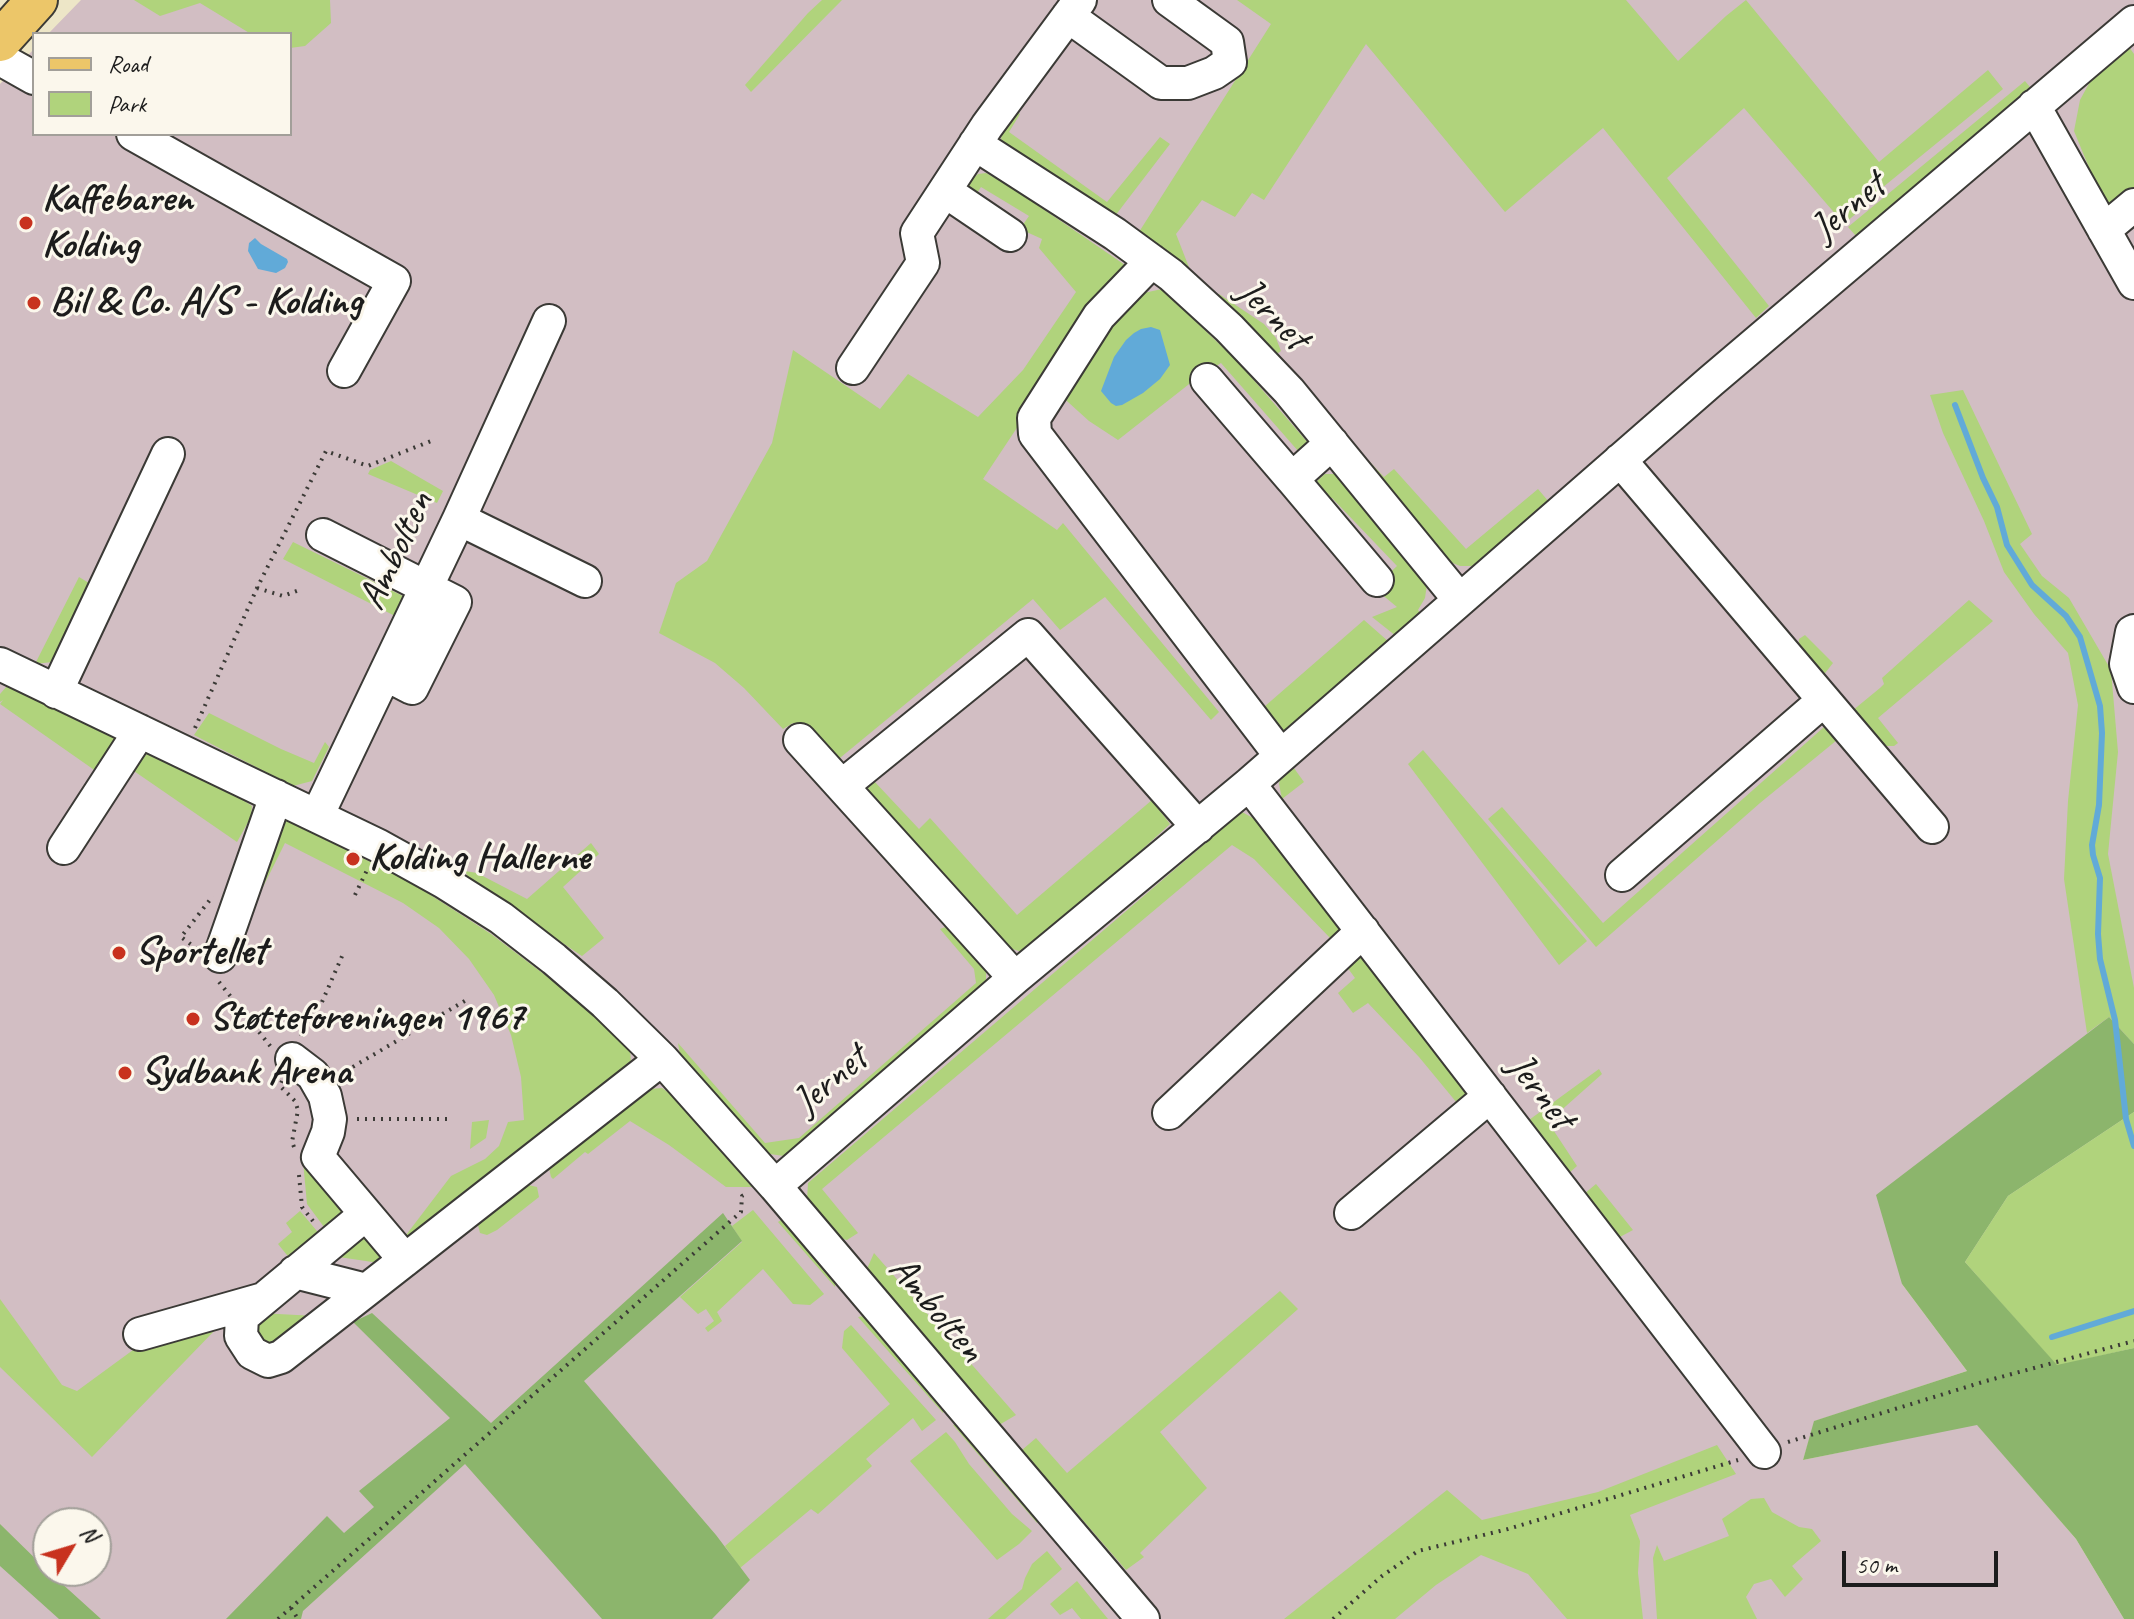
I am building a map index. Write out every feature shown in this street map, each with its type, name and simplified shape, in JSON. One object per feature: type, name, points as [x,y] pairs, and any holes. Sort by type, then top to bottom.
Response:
[{"type":"main road","points":[[0,41],[37,0]]},
{"type":"street","points":[[853,368],[923,263],[917,233],[975,144],[1074,8],[1161,83],[1188,83],[1214,73],[1230,62],[1227,42],[1169,0]]},
{"type":"street","name":"Jernet","points":[[775,1186],[1015,978],[1249,784],[1620,460],[2134,22]]},
{"type":"street","points":[[0,59],[32,77]]},
{"type":"street","points":[[2034,106],[2134,283]]},
{"type":"street","points":[[137,136],[394,281],[344,371]]},
{"type":"street","name":"Jernet","points":[[975,144],[1115,234],[1171,275],[1229,328],[1289,391],[1459,599]]},
{"type":"street","points":[[948,187],[1010,235]]},
{"type":"street","points":[[2104,230],[2134,205]]},
{"type":"street","points":[[1152,261],[1099,316],[1034,418],[1035,434],[1281,756]]},
{"type":"street","name":"Ambolten","points":[[317,816],[459,519],[549,321]]},
{"type":"street","points":[[1207,380],[1377,580]]},
{"type":"street","points":[[1292,479],[1332,443]]},
{"type":"street","points":[[56,692],[168,454]]},
{"type":"street","points":[[1620,460],[1932,827]]},
{"type":"street","points":[[459,519],[585,581]]},
{"type":"street","points":[[323,535],[426,588]]},
{"type":"street","points":[[2134,631],[2126,664],[2134,687]]},
{"type":"street","points":[[842,786],[1028,635],[1198,827]]},
{"type":"street","name":"Ambolten","points":[[0,664],[412,864],[501,918],[554,959],[662,1059],[775,1186],[1143,1619]]},
{"type":"street","points":[[1622,875],[1824,700]]},
{"type":"street","points":[[64,848],[140,731]]},
{"type":"street","points":[[800,740],[1015,978]]},
{"type":"street","name":"Jernet","points":[[1249,784],[1764,1452]]},
{"type":"street","points":[[214,964],[276,796]]},
{"type":"street","points":[[1169,1113],[1363,931]]},
{"type":"street","points":[[366,1214],[242,1317],[241,1336],[252,1353],[268,1361],[281,1357],[662,1059]]},
{"type":"street","points":[[285,1064],[313,1075],[321,1086],[330,1119],[325,1145],[318,1157],[405,1260]]},
{"type":"street","points":[[1351,1213],[1490,1096]]},
{"type":"street","points":[[295,1272],[366,1290]]},
{"type":"street","points":[[140,1334],[260,1300]]},
{"type":"path","points":[[184,752],[257,588],[326,451],[368,466],[431,441]]},
{"type":"path","points":[[257,588],[283,596],[299,590]]},
{"type":"path","points":[[220,886],[181,937],[214,964],[285,1064],[280,1086],[295,1101],[298,1110],[292,1142],[295,1151]]},
{"type":"path","points":[[322,1002],[343,954]]},
{"type":"path","points":[[321,1086],[468,999]]},
{"type":"path","points":[[330,1119],[448,1119]]},
{"type":"path","points":[[300,1176],[302,1207],[330,1243]]},
{"type":"path","points":[[278,1619],[741,1212],[742,1196],[753,1190],[775,1186]]},
{"type":"path","points":[[1333,1619],[1382,1576],[1418,1551],[1508,1529],[1986,1381],[2134,1341]]},
{"type":"path","points":[[291,1608],[298,1619]]},
{"type":"shaded area","points":[[81,0],[2134,0],[2134,1044],[2108,1017],[1902,1284],[1967,1371],[1815,1421],[1803,1460],[1977,1424],[2076,1539],[2124,1619],[0,1619],[0,84],[32,51],[32,136],[292,136],[292,32],[50,32]]},
{"type":"green space","points":[[134,0],[330,0],[331,23],[305,46],[292,48],[292,32],[248,32],[200,3],[160,16]]},
{"type":"green space","points":[[822,0],[842,0],[751,92],[745,85]]},
{"type":"green space","points":[[1237,0],[1626,0],[1678,61],[1746,0],[1879,162],[1988,70],[2003,89],[1877,192],[1844,224],[1744,108],[1667,178],[1769,306],[1756,318],[1603,128],[1505,212],[1366,44],[1264,200],[1252,193],[1235,217],[1202,200],[1176,234],[1192,275],[1139,232],[1271,24]]},
{"type":"green space","points":[[2129,47],[2134,54],[2134,194],[2114,211],[2092,175],[2074,131],[2080,100],[2092,78]]},
{"type":"green space","points":[[2025,81],[2030,87],[1856,236],[1848,227]]},
{"type":"green space","points":[[1013,110],[1020,114],[1009,132],[1107,202],[1160,137],[1170,144],[1115,216],[1006,151],[1001,139],[1003,124]]},
{"type":"green space","points":[[986,173],[1125,265],[983,479],[1057,530],[1063,523],[1219,712],[1211,720],[1105,597],[1060,630],[1033,599],[835,762],[793,723],[783,729],[715,663],[659,633],[676,583],[707,561],[772,443],[793,350],[880,409],[908,374],[978,417],[1023,370],[1076,292],[1039,248],[1042,239],[1020,229],[1029,216],[981,187],[974,198],[964,191],[978,174]]},
{"type":"green space","points":[[1162,289],[1239,363],[1309,444],[1299,452],[1221,363],[1118,440],[1089,421],[1058,393],[1100,330],[1139,294]]},
{"type":"green space","points":[[1219,294],[1264,324],[1276,338],[1281,351],[1274,356],[1216,295]]},
{"type":"green space","points":[[1963,390],[2032,534],[2020,544],[2042,576],[2069,598],[2111,670],[2118,752],[2108,854],[2134,988],[2134,1044],[2109,1017],[2087,1033],[2064,879],[2078,705],[2068,653],[2034,614],[2004,572],[1943,433],[1930,395]]},
{"type":"green space","points":[[1357,448],[1384,477],[1394,469],[1466,549],[1538,489],[1549,502],[1472,566],[1460,566],[1443,559],[1351,452]]},
{"type":"green space","points":[[391,461],[443,491],[437,503],[368,474],[370,470]]},
{"type":"green space","points":[[1325,474],[1334,474],[1413,563],[1427,584],[1425,598],[1418,610],[1421,614],[1396,636],[1372,617],[1397,607],[1374,588],[1397,566],[1332,498],[1327,501],[1317,495],[1317,481]]},
{"type":"green space","points":[[293,542],[403,596],[395,616],[283,559]]},
{"type":"green space","points":[[79,577],[94,586],[63,653],[52,662],[35,664]]},
{"type":"green space","points":[[1969,600],[1993,621],[1878,718],[1898,743],[1880,746],[1852,711],[1884,684],[1882,678]]},
{"type":"green space","points":[[1364,620],[1389,642],[1284,731],[1264,707]]},
{"type":"green space","points":[[1805,635],[1833,663],[1822,677],[1798,650],[1799,639]]},
{"type":"green space","points":[[7,686],[116,739],[100,774],[0,704],[3,700],[0,702],[0,694]]},
{"type":"green space","points":[[209,713],[314,763],[325,742],[329,747],[312,781],[293,786],[194,735]]},
{"type":"green space","points":[[1824,727],[1837,740],[1596,947],[1488,819],[1502,807],[1603,923]]},
{"type":"green space","points":[[1423,750],[1587,941],[1559,965],[1408,764]]},
{"type":"green space","points":[[148,753],[252,806],[251,817],[237,842],[131,769]]},
{"type":"green space","points":[[1291,764],[1304,782],[1282,799],[1281,775]]},
{"type":"green space","points":[[874,781],[919,829],[930,818],[1017,915],[1152,800],[1170,824],[1035,948],[1022,952],[1006,947],[870,803],[867,789]]},
{"type":"green space","points":[[1242,812],[1262,823],[1342,926],[1331,939],[1254,859],[1232,845],[822,1189],[858,1233],[847,1240],[836,1237],[807,1200],[808,1183]]},
{"type":"green space","points":[[284,819],[409,881],[491,934],[586,1006],[630,1049],[631,1063],[410,1243],[403,1239],[451,1176],[485,1159],[499,1146],[508,1122],[524,1120],[521,1077],[511,1035],[494,995],[469,959],[439,928],[403,903],[285,843],[256,897]]},
{"type":"green space","points":[[591,843],[599,854],[563,887],[604,938],[582,956],[470,881],[465,871],[477,873],[527,899]]},
{"type":"green space","points":[[948,926],[986,963],[986,980],[980,996],[800,1150],[784,1156],[770,1154],[755,1144],[680,1055],[678,1043],[765,1143],[799,1138],[976,983],[974,969],[940,929]]},
{"type":"green space","points":[[1370,957],[1470,1089],[1457,1103],[1368,1003],[1353,1013],[1338,993],[1355,978],[1347,967],[1358,958]]},
{"type":"green space","points":[[2109,1017],[2134,1044],[2134,1112],[2008,1196],[1965,1262],[2057,1365],[2134,1348],[2134,1619],[2124,1619],[2076,1539],[1977,1425],[1803,1460],[1814,1421],[1967,1371],[1902,1284],[1876,1195]]},
{"type":"green space","points":[[1599,1069],[1602,1074],[1548,1122],[1577,1166],[1569,1173],[1529,1120]]},
{"type":"green space","points":[[662,1088],[752,1187],[726,1187],[630,1121],[553,1179],[551,1177],[549,1168],[650,1089]]},
{"type":"green space","points":[[2134,1112],[2134,1348],[2057,1366],[1965,1262],[2008,1196]]},
{"type":"green space","points":[[489,1120],[486,1138],[470,1149],[472,1122]]},
{"type":"green space","points":[[303,1161],[351,1213],[327,1231],[307,1204]]},
{"type":"green space","points":[[1596,1184],[1633,1230],[1618,1238],[1584,1194]]},
{"type":"green space","points":[[528,1185],[537,1187],[539,1197],[497,1230],[487,1235],[480,1233],[478,1225]]},
{"type":"green space","points":[[753,1210],[824,1294],[810,1305],[793,1304],[763,1269],[717,1312],[722,1321],[708,1332],[705,1328],[714,1321],[706,1309],[698,1314],[680,1297],[742,1242],[732,1226]]},
{"type":"green space","points":[[300,1211],[322,1237],[291,1260],[278,1244],[292,1232],[286,1223]]},
{"type":"green space","points":[[723,1213],[742,1241],[584,1381],[716,1535],[750,1580],[712,1619],[602,1619],[465,1464],[303,1611],[301,1619],[226,1619],[327,1516],[344,1533],[374,1507],[359,1491],[450,1418],[353,1322],[372,1313],[491,1423]]},
{"type":"green space","points":[[784,1218],[836,1276],[835,1287],[778,1222]]},
{"type":"green space","points":[[367,1231],[386,1264],[332,1256]]},
{"type":"green space","points":[[874,1253],[1016,1415],[999,1425],[866,1271]]},
{"type":"green space","points":[[1280,1291],[1298,1309],[1160,1432],[1207,1488],[1140,1553],[1144,1557],[1126,1570],[1022,1450],[1036,1438],[1067,1473]]},
{"type":"green space","points":[[0,1299],[62,1385],[77,1391],[159,1331],[218,1327],[92,1457],[0,1367]]},
{"type":"green space","points":[[259,1313],[316,1316],[280,1345],[256,1349],[252,1326]]},
{"type":"green space","points":[[869,1315],[946,1404],[943,1413],[858,1317]]},
{"type":"green space","points":[[851,1325],[936,1420],[922,1431],[913,1418],[866,1459],[872,1466],[818,1514],[811,1509],[740,1568],[725,1546],[890,1404],[842,1348],[844,1331]]},
{"type":"green space","points":[[961,1422],[1040,1515],[1037,1523],[953,1425]]},
{"type":"green space","points":[[946,1432],[1012,1514],[1032,1531],[997,1560],[910,1461]]},
{"type":"green space","points":[[1717,1445],[1736,1474],[1630,1515],[1640,1541],[1638,1573],[1643,1619],[1567,1619],[1528,1574],[1481,1555],[1436,1585],[1395,1619],[1284,1619],[1447,1490],[1482,1520],[1598,1492]]},
{"type":"green space","points":[[1764,1498],[1772,1512],[1799,1527],[1812,1529],[1821,1541],[1792,1566],[1803,1579],[1785,1597],[1771,1579],[1754,1584],[1746,1597],[1757,1619],[1657,1619],[1653,1558],[1657,1545],[1664,1561],[1729,1536],[1722,1519],[1751,1499]]},
{"type":"green space","points":[[0,1524],[32,1555],[32,1587],[66,1587],[101,1619],[59,1619],[0,1566]]},
{"type":"green space","points":[[1047,1551],[1062,1569],[1005,1619],[988,1619],[1022,1589],[1032,1564]]},
{"type":"green space","points":[[1077,1581],[1108,1619],[1081,1619],[1072,1608],[1060,1615],[1050,1604]]},
{"type":"water","points":[[255,238],[287,259],[285,268],[276,273],[258,269],[248,251],[249,243]]},
{"type":"water","points":[[1151,327],[1160,330],[1170,365],[1160,379],[1143,393],[1116,406],[1101,391],[1114,357],[1134,333]]},
{"type":"waterway","points":[[1955,405],[1997,507],[2007,545],[2032,585],[2066,616],[2080,637],[2100,706],[2099,805],[2092,845],[2100,878],[2098,934],[2100,959],[2115,1020],[2126,1119],[2134,1146]]},
{"type":"waterway","points":[[2052,1337],[2134,1311]]},
{"type":"place","name":"Kaffebaren Kolding","points":[[26,223]]},
{"type":"place","name":"Bil & Co. A/S - Kolding","points":[[34,303]]},
{"type":"place","name":"Kolding Hallerne","points":[[353,859]]},
{"type":"place","name":"Sportellet","points":[[119,953]]},
{"type":"place","name":"Støtteforeningen 1967","points":[[193,1019]]},
{"type":"place","name":"Sydbank Arena","points":[[125,1073]]}]
